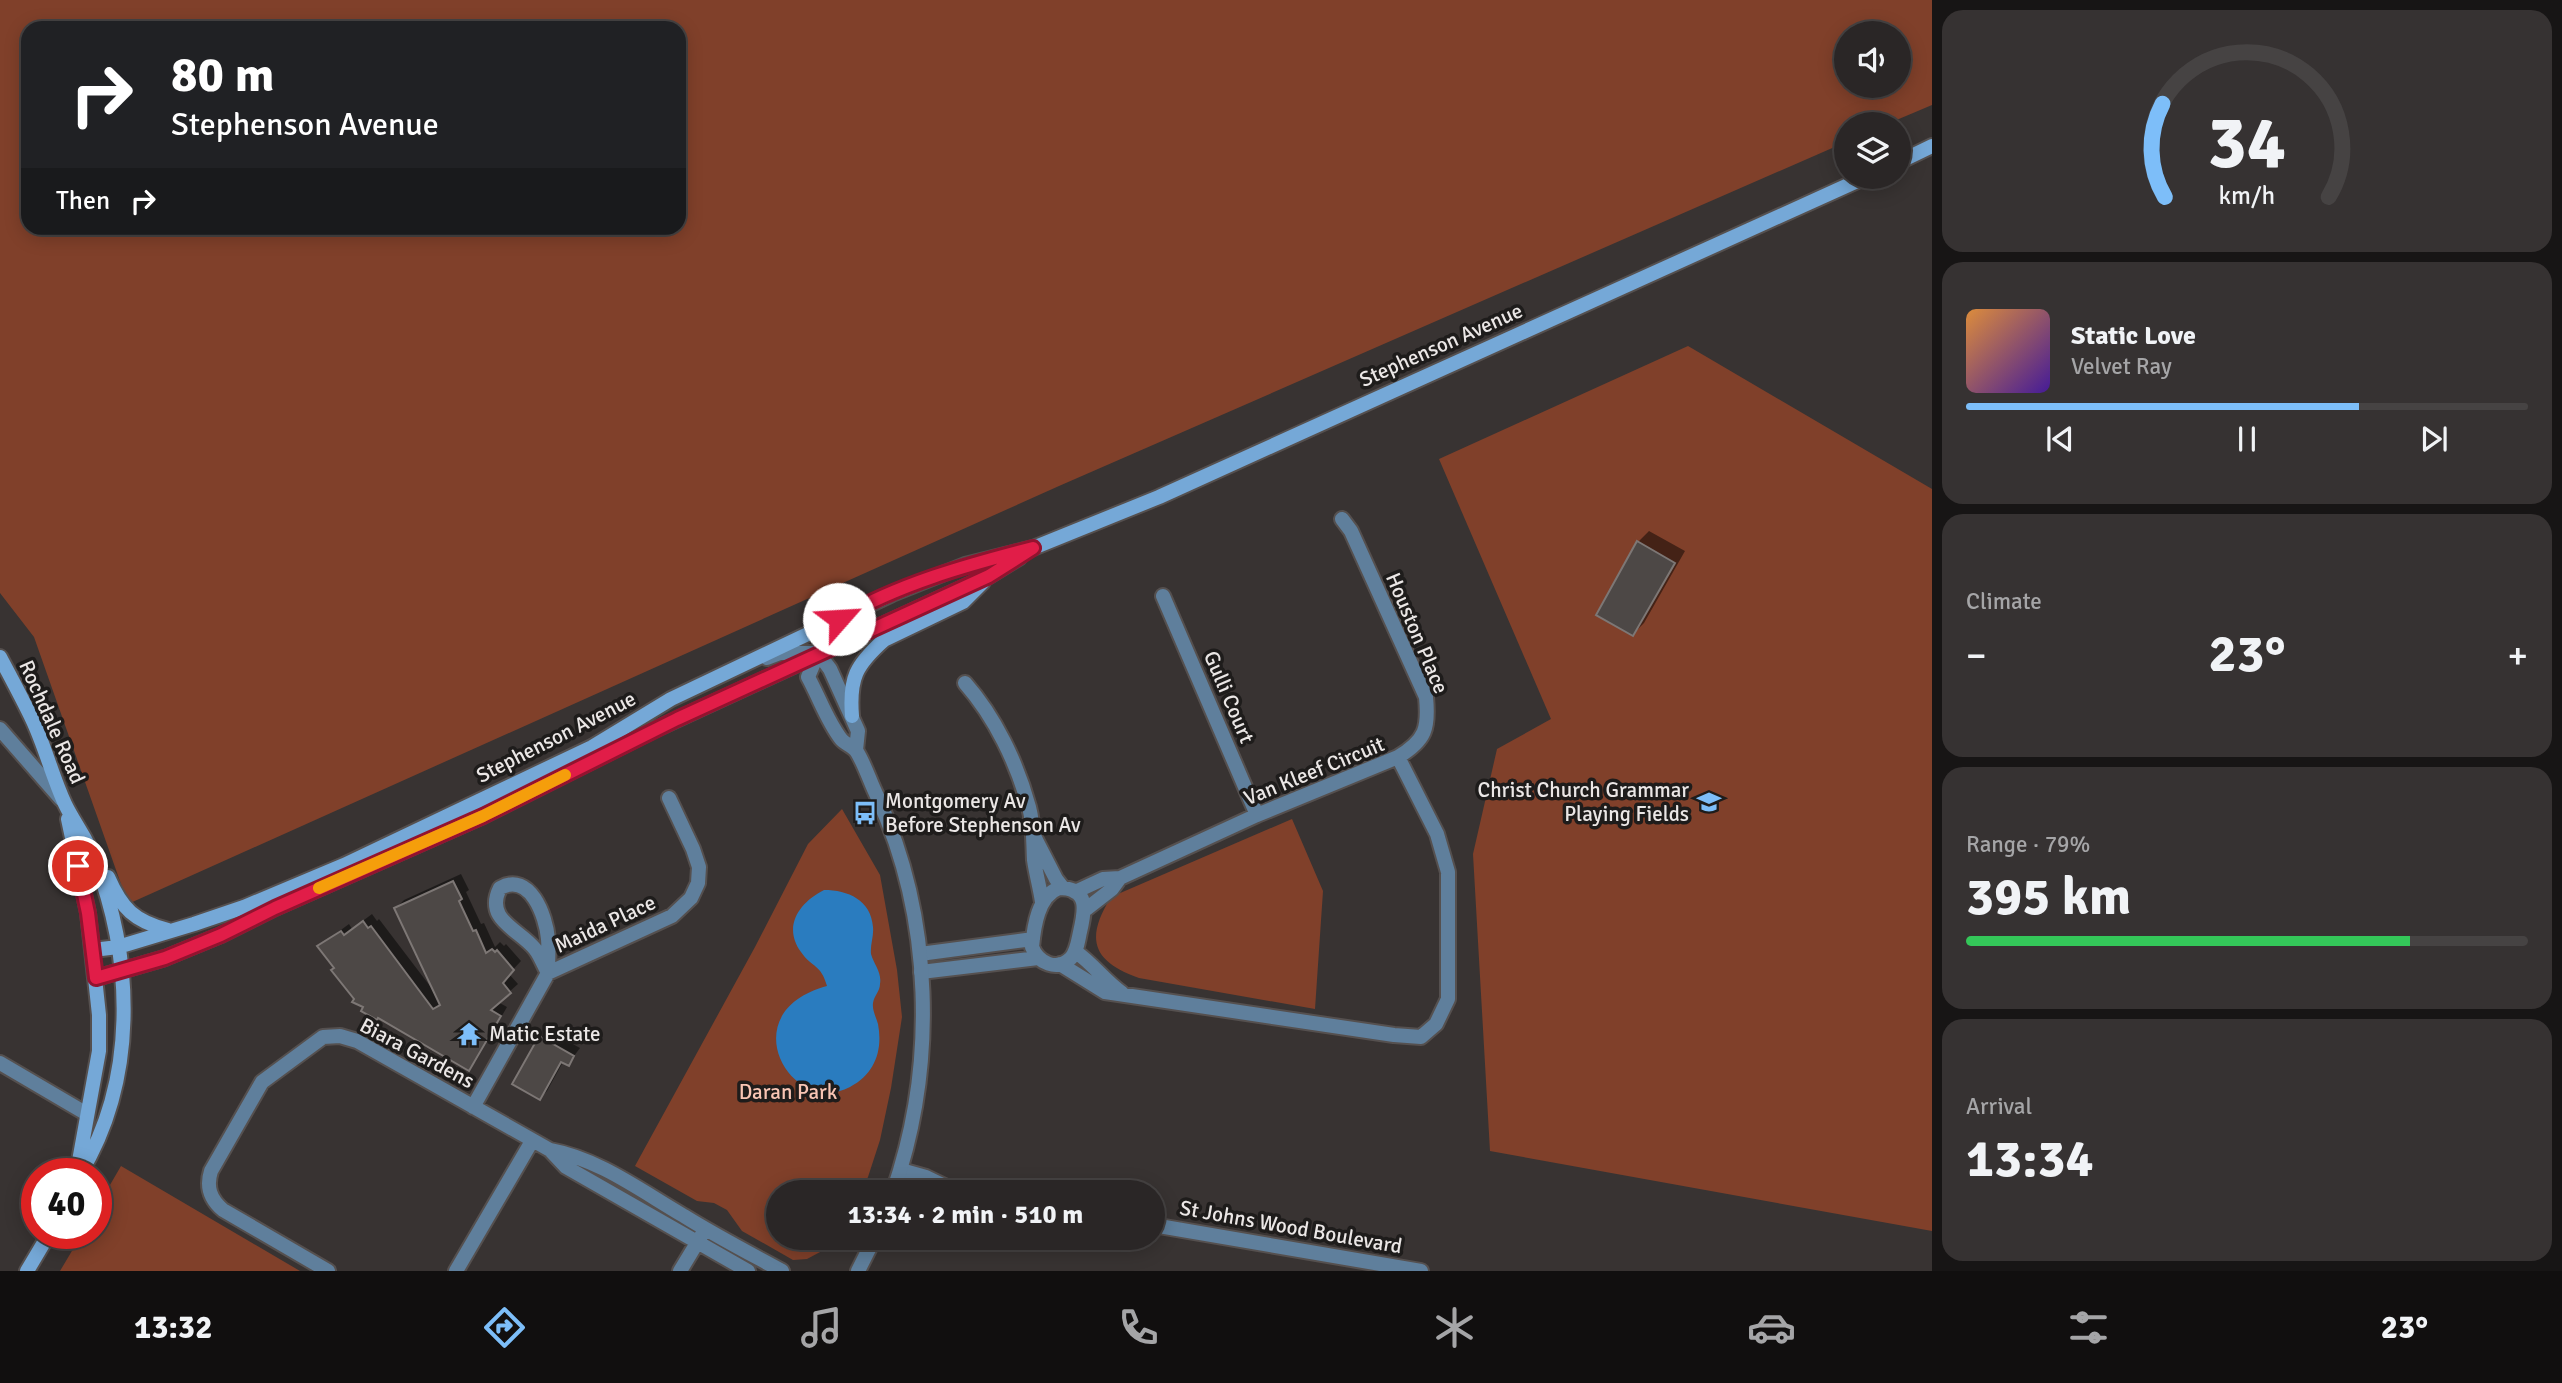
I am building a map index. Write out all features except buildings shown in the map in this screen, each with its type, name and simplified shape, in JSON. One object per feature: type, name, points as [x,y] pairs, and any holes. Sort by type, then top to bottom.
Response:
[{"type":"main road","points":[[1911,156],[1932,146]]},
{"type":"main road","name":"Stephenson Avenue","points":[[93,950],[118,947],[171,931],[244,906],[344,865],[592,747],[671,699],[892,594],[965,565],[1033,548],[1159,497],[1839,189]]},
{"type":"main road","name":"Stephenson Avenue","points":[[96,978],[165,958],[221,935],[275,908],[483,816],[654,730],[989,576],[1033,548]]},
{"type":"main road","points":[[852,716],[852,679],[874,649],[884,640],[964,603],[989,576]]},
{"type":"main road","name":"Rochdale Road","points":[[0,657],[32,720],[65,804],[95,859],[118,947],[124,1007],[122,1045],[111,1107],[97,1146],[89,1158]]},
{"type":"main road","name":"Rochdale Road","points":[[65,804],[88,913],[99,1015],[99,1051],[81,1158]]},
{"type":"main road","points":[[95,859],[106,872],[115,894],[133,916],[147,924],[171,931]]},
{"type":"main road","points":[[27,1271],[40,1249]]},
{"type":"street","name":"Houston Place","points":[[1342,519],[1351,531],[1426,696],[1428,718],[1423,735],[1413,748],[1398,757]]},
{"type":"street","name":"Gulli Court","points":[[1163,596],[1257,815]]},
{"type":"street","points":[[840,618],[818,653],[808,677],[841,740],[856,750]]},
{"type":"street","points":[[671,699],[780,653],[818,653]]},
{"type":"street","points":[[818,653],[830,669],[858,731],[856,750],[885,815],[902,864],[920,954],[923,1018],[918,1082],[897,1180]]},
{"type":"street","points":[[965,683],[984,704],[1029,806],[1035,837],[1034,859],[1042,902]]},
{"type":"street","name":"Rochdale Road","points":[[3,732],[65,804]]},
{"type":"street","name":"Van Kleef Circuit","points":[[1060,964],[1105,992],[1394,1035],[1421,1037],[1436,1024],[1448,999],[1448,872],[1437,834],[1398,757],[1257,815],[1120,878],[1103,879],[1069,890]]},
{"type":"street","name":"Maida Place","points":[[548,973],[673,916],[691,898],[698,883],[699,867],[669,798]]},
{"type":"street","points":[[1035,837],[1056,879],[1082,899],[1085,910],[1076,952],[1069,960],[1060,964],[1046,963],[1038,958],[1032,947],[1042,902],[1049,893],[1069,890]]},
{"type":"street","name":"Van Kleef Circuit","points":[[1085,910],[1112,889],[1120,878]]},
{"type":"street","points":[[473,1107],[548,973],[548,940],[541,911],[523,886],[507,884],[500,888],[496,895],[496,909],[506,924],[535,948],[548,973]]},
{"type":"street","points":[[920,954],[1033,939]]},
{"type":"street","points":[[1076,952],[1088,960],[1109,984],[1124,994]]},
{"type":"street","points":[[921,972],[1038,958]]},
{"type":"street","name":"Biara Gardens","points":[[328,1271],[236,1219],[211,1198],[208,1185],[211,1171],[262,1082],[318,1040],[335,1035],[357,1041],[550,1150],[572,1154],[604,1169],[701,1235],[748,1271]]},
{"type":"street","points":[[0,1063],[87,1114]]},
{"type":"street","points":[[456,1271],[532,1141]]},
{"type":"street","points":[[901,1170],[931,1180]]},
{"type":"street","name":"St Johns Wood Boulevard","points":[[1165,1227],[1422,1271]]},
{"type":"street","points":[[680,1271],[701,1235]]},
{"type":"street","name":"Biara Gardens","points":[[701,1235],[782,1271]]},
{"type":"street","points":[[858,1271],[868,1250]]},
{"type":"green space","points":[[0,0],[1932,0],[1932,105],[1911,114],[1834,112],[1834,147],[1059,486],[128,904],[34,637],[0,593]]},
{"type":"green space","name":"Christ Church Grammar Playing Fields","points":[[1688,346],[1932,489],[1932,1231],[1490,1151],[1473,854],[1497,749],[1551,719],[1439,459]]},
{"type":"green space","name":"Daran Park","points":[[842,809],[880,875],[897,970],[902,1017],[880,1140],[866,1180],[766,1180],[766,1245],[742,1231],[727,1210],[714,1203],[697,1201],[635,1166],[808,844]]},
{"type":"green space","points":[[1292,819],[1323,891],[1315,1009],[1139,978],[1111,964],[1103,956],[1096,937],[1098,925],[1111,897]]},
{"type":"green space","points":[[121,1166],[300,1271],[60,1271],[73,1249],[112,1249],[112,1181]]},
{"type":"green space","name":"Daran Park","points":[[775,1250],[823,1250],[807,1259],[793,1260]]},
{"type":"water","points":[[824,890],[842,892],[857,898],[868,910],[873,927],[871,954],[880,980],[873,1003],[879,1034],[875,1060],[859,1082],[828,1093],[808,1088],[791,1076],[780,1058],[776,1038],[781,1017],[798,999],[827,986],[819,970],[801,952],[793,933],[796,916],[801,908]]},
{"type":"slow traffic","points":[[319,888],[483,816],[565,775]]},
{"type":"place","name":"Christ Church Grammar Playing Fields","points":[[1709,802]]},
{"type":"place","name":"Montgomery Av Before Stephenson Av","points":[[865,813]]},
{"type":"place","name":"Matic Estate","points":[[469,1034]]},
{"type":"route","points":[[78,866],[88,913],[96,978],[165,958],[483,816],[677,719],[989,576],[1033,548],[965,565],[892,594],[839,619]]}]
